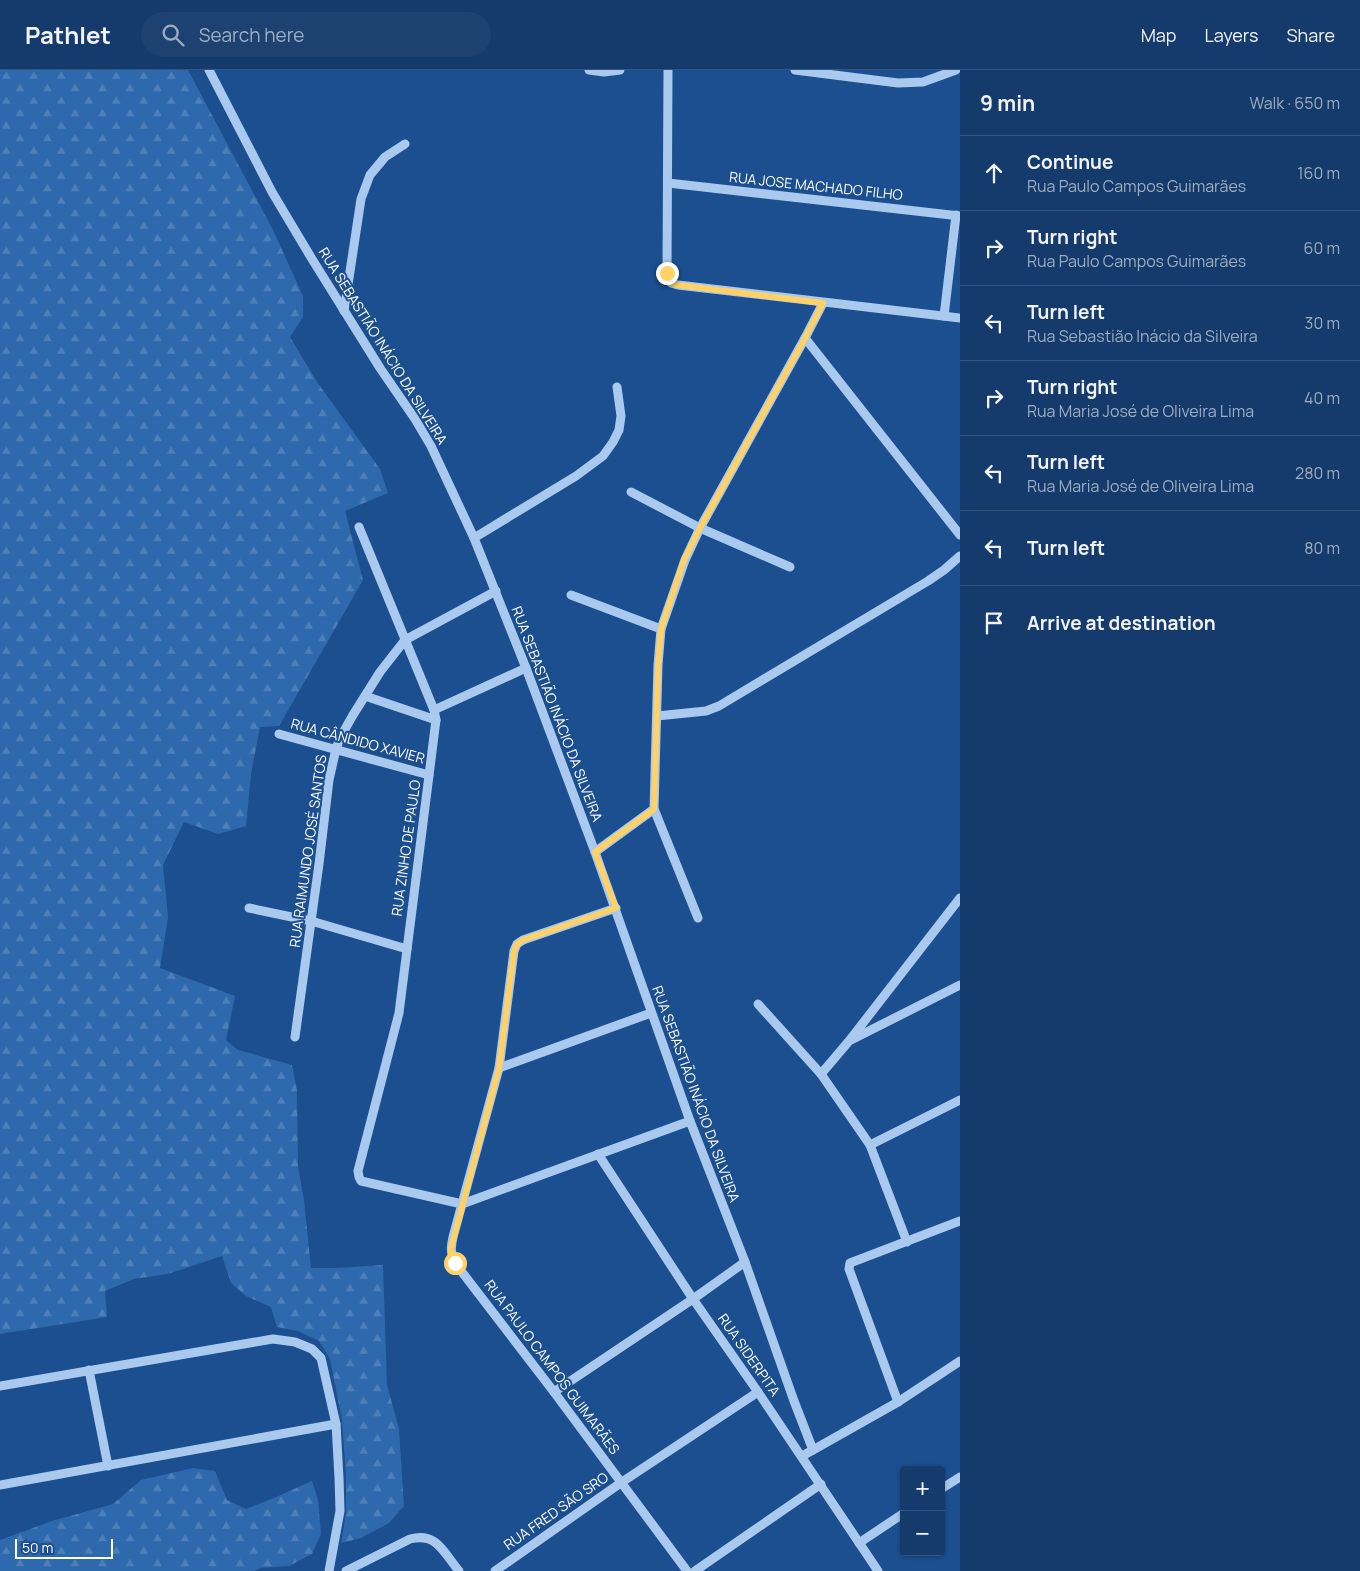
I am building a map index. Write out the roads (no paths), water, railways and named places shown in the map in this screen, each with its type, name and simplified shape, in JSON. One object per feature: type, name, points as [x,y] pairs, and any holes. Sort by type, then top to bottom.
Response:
[{"type":"street","name":"RUA SEBASTIÃO INÁCIO DA SILVEIRA","points":[[209,70],[272,192],[344,311],[431,446],[474,538],[526,668],[616,908],[690,1121],[745,1262],[813,1450]]},
{"type":"street","points":[[589,70],[604,72],[620,70]]},
{"type":"street","points":[[668,70],[667,273],[671,283],[823,303],[960,318]]},
{"type":"street","points":[[796,70],[898,83],[923,82],[956,70]]},
{"type":"street","points":[[344,311],[362,199],[370,175],[385,157],[405,144]]},
{"type":"street","name":"RUA JOSE MACHADO FILHO","points":[[668,183],[958,215]]},
{"type":"street","points":[[944,316],[958,215]]},
{"type":"street","points":[[698,918],[654,809],[658,665],[661,629],[684,560],[823,303]]},
{"type":"street","points":[[805,338],[960,535]]},
{"type":"street","points":[[474,538],[576,476],[603,456],[620,430],[621,416],[617,386]]},
{"type":"street","points":[[631,492],[700,528],[790,567]]},
{"type":"street","name":"RUA ZINHO DE PAULO","points":[[359,527],[435,715],[399,1013],[358,1171],[361,1182],[462,1204]]},
{"type":"street","points":[[657,716],[706,711],[719,706],[928,581],[960,556]]},
{"type":"street","name":"RUA RAIMUNDO JOSÉ SANTOS","points":[[295,1038],[328,780],[336,749],[353,715],[380,672],[406,640],[496,591]]},
{"type":"street","points":[[571,595],[661,629]]},
{"type":"street","points":[[366,696],[435,715],[526,668]]},
{"type":"street","name":"RUA CÂNDIDO XAVIER","points":[[279,734],[429,774]]},
{"type":"street","points":[[595,852],[654,809]]},
{"type":"street","points":[[821,1074],[849,1041],[960,898]]},
{"type":"street","points":[[249,908],[310,921],[407,949]]},
{"type":"street","name":"RUA PAULO CAMPOS GUIMARÃES","points":[[616,908],[523,940],[517,944],[514,951],[499,1068],[453,1236],[451,1255],[455,1263],[688,1571]]},
{"type":"street","points":[[849,1041],[960,985]]},
{"type":"street","points":[[758,1004],[821,1074],[870,1145],[907,1242]]},
{"type":"street","points":[[499,1068],[651,1013]]},
{"type":"street","points":[[870,1145],[960,1100]]},
{"type":"street","points":[[462,1204],[690,1121]]},
{"type":"street","name":"RUA SIDERPITA","points":[[598,1154],[693,1299],[802,1456],[878,1571]]},
{"type":"street","points":[[898,1402],[849,1269],[850,1263],[960,1221]]},
{"type":"street","points":[[554,1392],[745,1262]]},
{"type":"street","points":[[0,1386],[273,1339],[295,1342],[312,1349],[321,1358],[336,1424],[340,1511],[329,1571]]},
{"type":"street","points":[[802,1456],[898,1402],[960,1361]]},
{"type":"street","points":[[89,1370],[108,1466]]},
{"type":"street","name":"RUA FRED SÃO SRO","points":[[495,1571],[622,1482],[758,1392]]},
{"type":"street","points":[[0,1485],[336,1424]]},
{"type":"street","points":[[945,1486],[960,1476]]},
{"type":"street","points":[[695,1571],[821,1484]]},
{"type":"street","points":[[859,1543],[900,1517]]},
{"type":"street","points":[[346,1571],[410,1539],[420,1536],[434,1540],[459,1571]]}]
